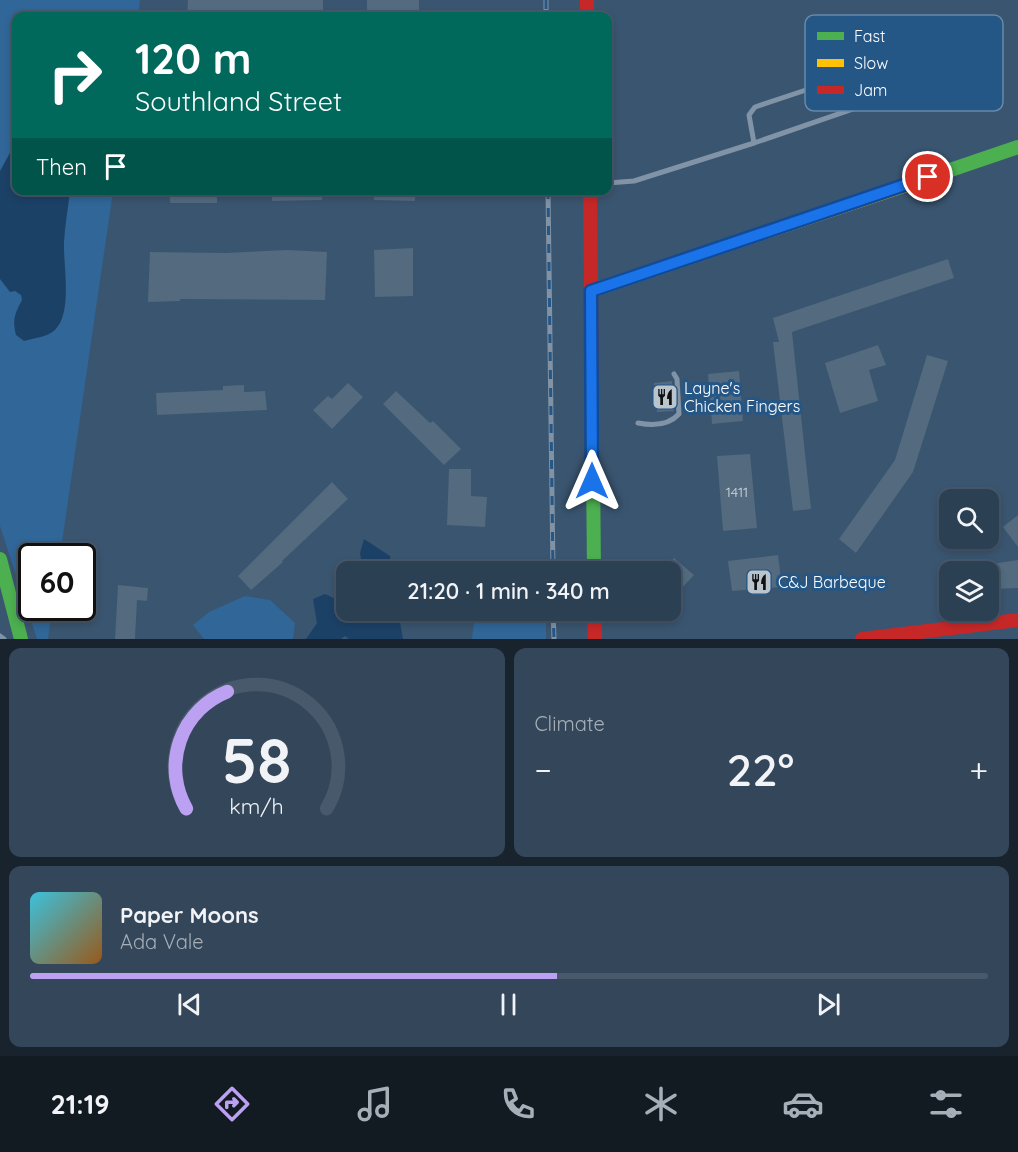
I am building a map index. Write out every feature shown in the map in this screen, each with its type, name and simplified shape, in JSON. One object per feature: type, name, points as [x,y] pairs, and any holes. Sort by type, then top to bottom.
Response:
[{"type":"main road","points":[[591,291],[1018,147]]},
{"type":"main road","points":[[590,195],[594,561]]},
{"type":"main road","points":[[0,559],[20,639]]},
{"type":"main road","points":[[862,639],[1018,620]]},
{"type":"main road","points":[[594,621],[595,639]]},
{"type":"lane","points":[[754,143],[749,115],[755,107],[805,90]]},
{"type":"lane","points":[[612,183],[634,181],[847,111]]},
{"type":"lane","points":[[638,423],[649,426],[672,422],[679,414],[677,379],[674,374]]},
{"type":"lane","points":[[0,636],[4,639]]},
{"type":"shaded area","points":[[0,0],[140,0],[138,12],[12,12],[12,195],[112,195],[62,543],[18,543],[18,581],[0,526]]},
{"type":"shaded area","points":[[12,149],[12,195],[70,195],[64,242],[66,288],[61,322],[55,330],[45,336],[24,341],[16,335],[14,325],[22,300],[21,295],[15,291],[10,292],[0,279],[0,171]]},
{"type":"shaded area","points":[[364,539],[390,556],[390,561],[361,561],[360,553]]},
{"type":"shaded area","points":[[325,594],[336,599],[336,621],[400,621],[403,639],[349,639],[345,636],[341,639],[306,639],[317,623],[313,599]]},
{"type":"shaded area","points":[[245,596],[270,600],[295,623],[293,639],[204,639],[193,625],[209,612]]},
{"type":"shaded area","points":[[31,621],[50,621],[48,639],[37,639]]},
{"type":"shaded area","points":[[475,621],[546,621],[546,639],[472,639]]},
{"type":"building","points":[[188,0],[323,0],[323,12],[187,12]]},
{"type":"building","points":[[367,0],[419,0],[419,12],[367,12]]},
{"type":"building","points":[[170,195],[217,195],[217,203],[170,203]]},
{"type":"building","points":[[272,195],[322,195],[322,200],[272,201]]},
{"type":"building","points":[[374,195],[415,195],[415,201],[374,200]]},
{"type":"building","points":[[413,248],[413,296],[375,297],[374,250]]},
{"type":"building","points":[[287,250],[327,252],[325,300],[180,299],[180,301],[148,302],[150,252],[226,253]]},
{"type":"building","points":[[948,259],[954,278],[792,332],[811,509],[793,511],[773,342],[779,342],[773,318]]},
{"type":"building","points":[[878,345],[886,365],[869,370],[878,401],[840,413],[825,363]]},
{"type":"building","points":[[927,355],[948,361],[913,472],[856,553],[839,539],[895,460]]},
{"type":"building","points":[[739,371],[743,421],[712,424],[708,374]]},
{"type":"building","name":"Layne's Chicken Fingers","points":[[672,381],[674,411],[657,412],[654,383]]},
{"type":"building","points":[[348,383],[363,397],[332,429],[313,410],[328,396],[332,399]]},
{"type":"building","points":[[244,385],[244,392],[265,391],[267,410],[157,415],[156,393],[223,390],[223,386]]},
{"type":"building","points":[[396,391],[430,423],[433,421],[461,449],[444,465],[383,404]]},
{"type":"building","points":[[750,454],[757,528],[723,531],[717,456]]},
{"type":"building","points":[[449,469],[471,469],[471,496],[487,497],[485,527],[447,525]]},
{"type":"building","points":[[332,482],[348,499],[251,590],[238,576]]},
{"type":"building","points":[[1018,515],[1018,547],[1003,527]]},
{"type":"building","points":[[778,555],[782,587],[732,591],[728,561]]},
{"type":"building","points":[[1018,560],[1018,588],[999,589],[999,563]]},
{"type":"building","points":[[681,564],[694,575],[681,589]]},
{"type":"building","points":[[118,585],[148,588],[147,601],[137,600],[135,639],[115,639]]},
{"type":"railway","points":[[546,0],[546,12]]},
{"type":"railway","points":[[548,195],[553,561]]},
{"type":"railway","points":[[553,621],[554,639]]},
{"type":"traffic: fast","points":[[921,180],[1018,147]]},
{"type":"traffic: fast","points":[[593,465],[594,561]]},
{"type":"traffic: fast","points":[[0,559],[21,639]]},
{"type":"traffic: slow","points":[[591,291],[921,180]]},
{"type":"traffic: jam","points":[[587,0],[587,12]]},
{"type":"traffic: jam","points":[[590,195],[593,465]]},
{"type":"traffic: jam","points":[[862,639],[1018,620]]},
{"type":"traffic: jam","points":[[594,621],[595,639]]},
{"type":"place","name":"Layne's Chicken Fingers","points":[[665,397]]},
{"type":"place","name":"C&J Barbeque","points":[[759,582]]},
{"type":"route","points":[[592,481],[591,291],[928,177]]}]
